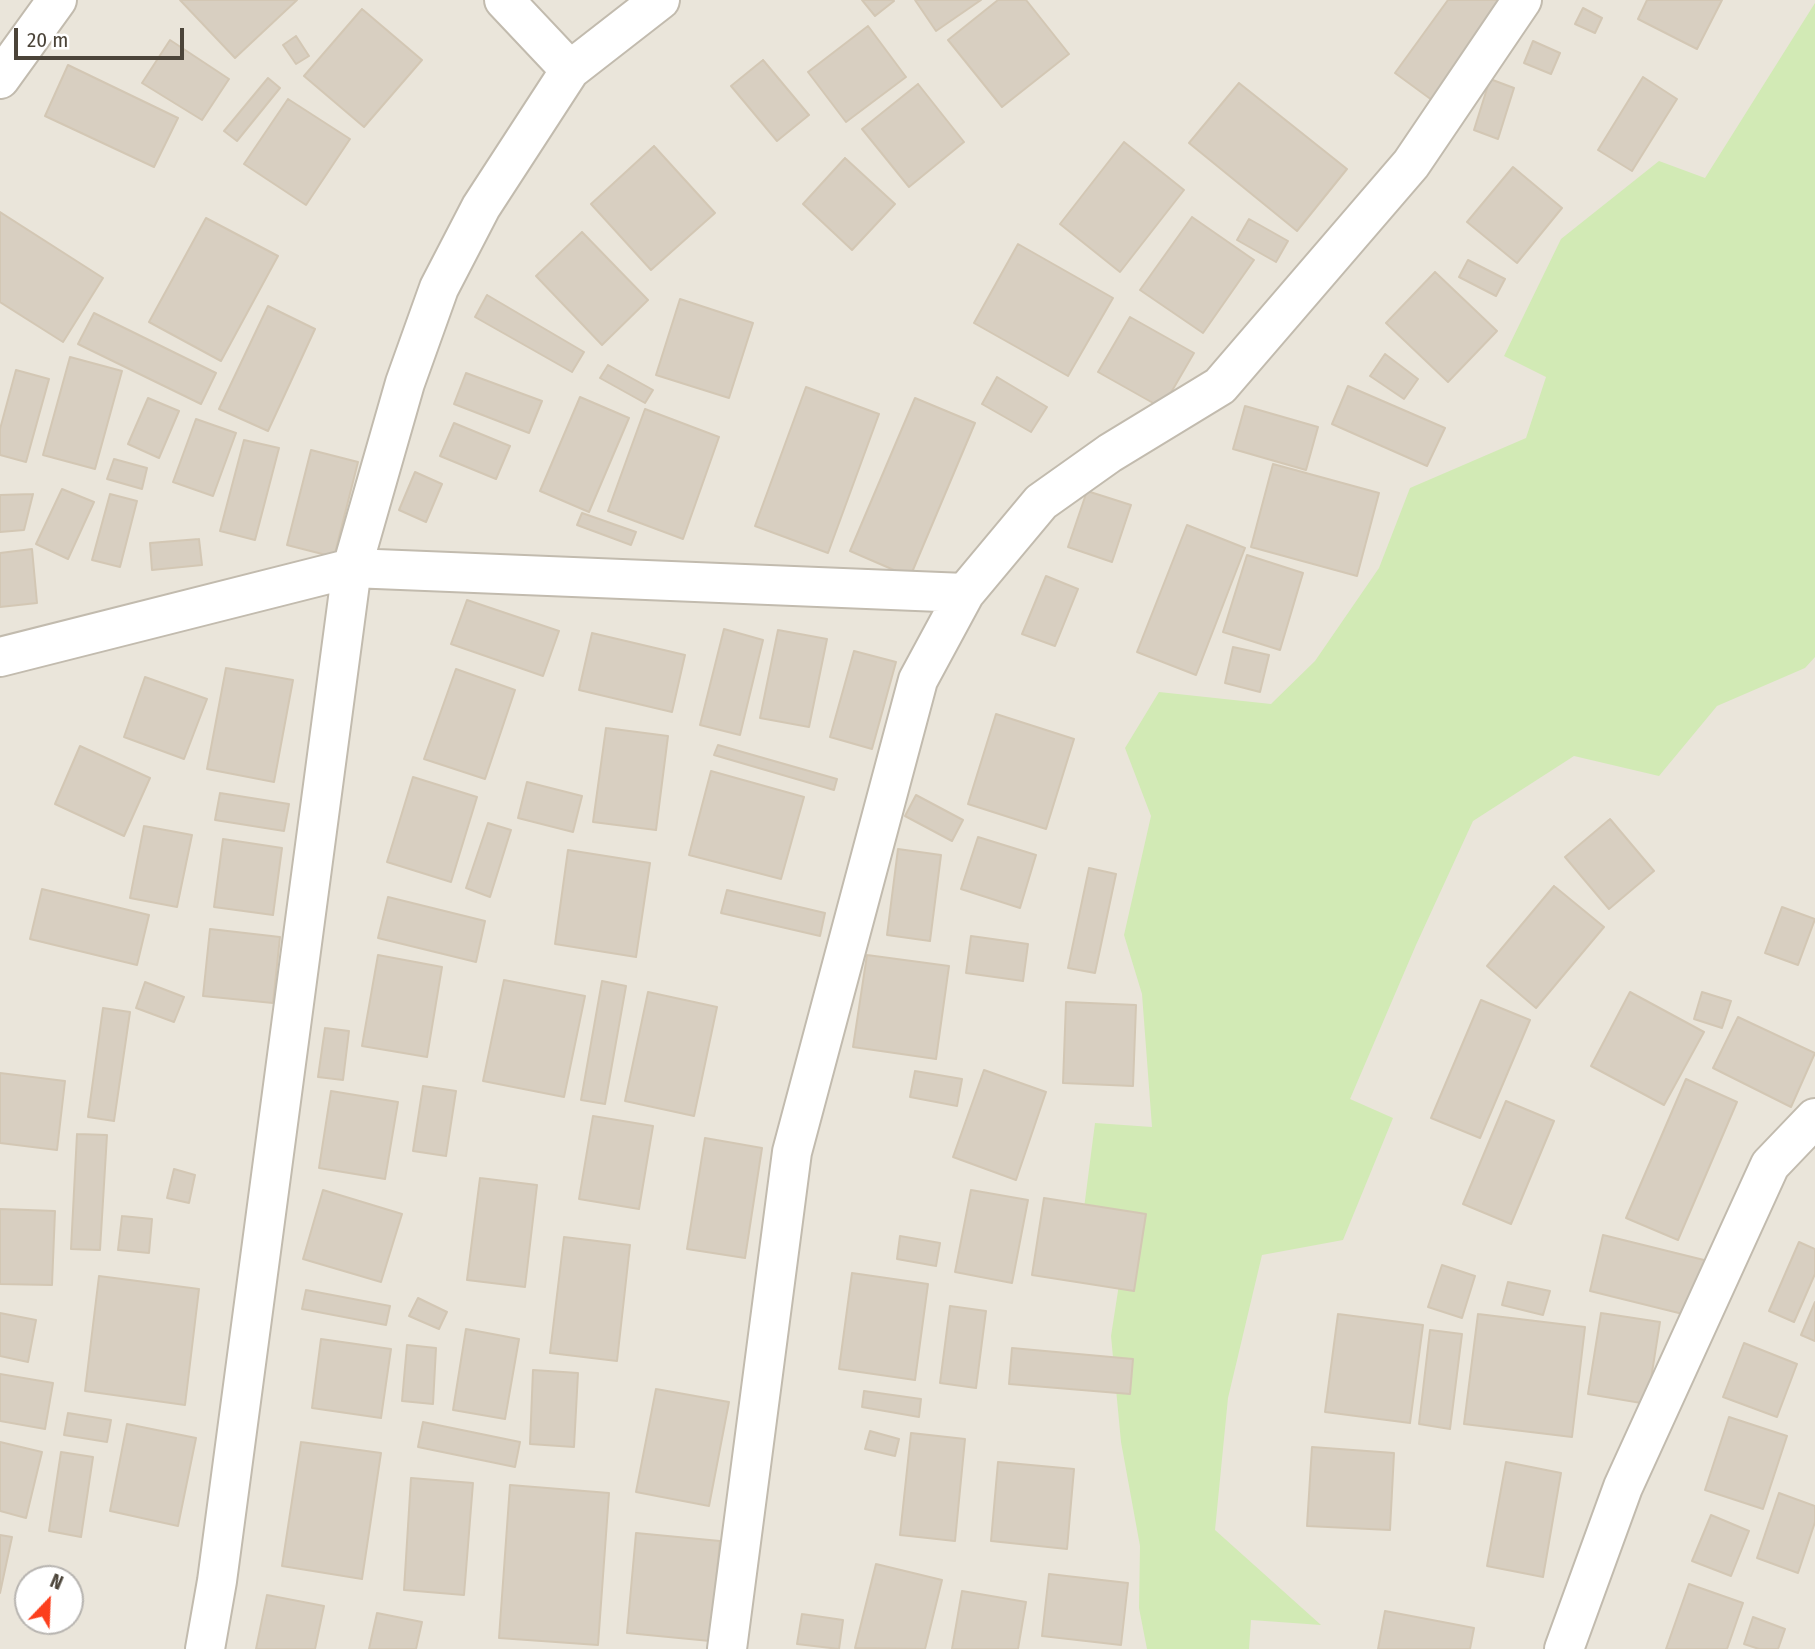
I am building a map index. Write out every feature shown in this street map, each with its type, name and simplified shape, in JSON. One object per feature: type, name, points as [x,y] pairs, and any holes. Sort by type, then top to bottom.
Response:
[{"type":"street","points":[[0,79],[57,0]]},
{"type":"street","points":[[504,0],[570,70]]},
{"type":"street","points":[[205,1649],[217,1581],[352,568],[405,383],[439,288],[481,207],[570,70],[660,0]]},
{"type":"street","points":[[727,1649],[792,1152],[918,680],[965,593],[1041,502],[1110,453],[1220,386],[1411,164],[1522,0]]},
{"type":"street","points":[[0,657],[352,568],[965,593]]},
{"type":"street","points":[[1564,1649],[1623,1487],[1770,1165],[1815,1118]]},
{"type":"shaded area","points":[[0,0],[1815,0],[1815,1649],[0,1649]]},
{"type":"green space","points":[[1815,3],[1815,657],[1805,668],[1717,706],[1659,776],[1574,756],[1473,821],[1350,1099],[1393,1118],[1343,1240],[1262,1255],[1228,1398],[1215,1530],[1321,1625],[1251,1620],[1249,1649],[1147,1649],[1139,1608],[1140,1546],[1121,1442],[1111,1336],[1120,1278],[1083,1216],[1095,1123],[1152,1127],[1142,994],[1124,935],[1151,816],[1125,748],[1159,692],[1271,704],[1315,661],[1379,568],[1410,488],[1526,438],[1546,377],[1504,356],[1561,239],[1659,161],[1705,178]]},
{"type":"building","points":[[180,0],[297,0],[235,58]]},
{"type":"building","points":[[862,0],[893,0],[894,1],[875,16]]},
{"type":"building","points":[[915,0],[981,0],[936,31]]},
{"type":"building","points":[[998,0],[1026,0],[1069,54],[1002,107],[948,40]]},
{"type":"building","points":[[1448,0],[1510,0],[1436,103],[1395,73]]},
{"type":"building","points":[[1647,0],[1722,0],[1697,49],[1638,19]]},
{"type":"building","points":[[1583,8],[1602,18],[1595,33],[1575,24]]},
{"type":"building","points":[[362,9],[422,60],[364,127],[304,76]]},
{"type":"building","points":[[868,26],[906,77],[846,122],[808,72]]},
{"type":"building","points":[[296,36],[309,56],[296,64],[283,45]]},
{"type":"building","points":[[170,40],[229,79],[202,120],[142,83]]},
{"type":"building","points":[[1533,41],[1560,53],[1551,74],[1524,63]]},
{"type":"building","points":[[763,60],[809,115],[777,141],[731,86]]},
{"type":"building","points":[[68,65],[178,118],[154,167],[45,116]]},
{"type":"building","points":[[1643,77],[1677,99],[1632,171],[1598,150]]},
{"type":"building","points":[[268,78],[280,88],[237,141],[224,131]]},
{"type":"building","points":[[1490,79],[1514,88],[1498,139],[1474,130]]},
{"type":"building","points":[[1239,83],[1347,169],[1297,231],[1189,143]]},
{"type":"building","points":[[918,84],[964,142],[909,187],[862,129]]},
{"type":"building","points":[[288,99],[350,139],[306,205],[244,164]]},
{"type":"building","points":[[1124,142],[1184,190],[1120,272],[1060,224]]},
{"type":"building","points":[[654,146],[715,213],[651,270],[591,204]]},
{"type":"building","points":[[845,158],[895,204],[852,250],[803,204]]},
{"type":"building","points":[[1513,167],[1562,208],[1517,263],[1467,222]]},
{"type":"building","points":[[0,212],[103,278],[63,342],[0,302]]},
{"type":"building","points":[[1192,217],[1254,260],[1203,333],[1140,290]]},
{"type":"building","points":[[206,218],[278,256],[221,361],[149,322]]},
{"type":"building","points":[[1249,219],[1288,241],[1276,262],[1237,240]]},
{"type":"building","points":[[582,232],[648,300],[602,345],[536,276]]},
{"type":"building","points":[[1018,244],[1113,298],[1068,376],[974,323]]},
{"type":"building","points":[[1468,260],[1505,279],[1496,296],[1459,277]]},
{"type":"building","points":[[1435,272],[1497,331],[1448,382],[1386,323]]},
{"type":"building","points":[[487,295],[584,352],[572,372],[475,317]]},
{"type":"building","points":[[680,299],[753,323],[729,398],[656,375]]},
{"type":"building","points":[[268,306],[315,329],[268,431],[219,409]]},
{"type":"building","points":[[94,313],[216,373],[201,404],[78,344]]},
{"type":"building","points":[[1130,317],[1194,353],[1162,408],[1098,372]]},
{"type":"building","points":[[1385,354],[1418,379],[1404,399],[1370,376]]},
{"type":"building","points":[[70,357],[122,371],[95,469],[43,455]]},
{"type":"building","points":[[608,365],[653,390],[645,403],[600,378]]},
{"type":"building","points":[[16,370],[49,379],[26,462],[0,455],[0,429]]},
{"type":"building","points":[[466,373],[542,401],[529,433],[454,404]]},
{"type":"building","points":[[997,377],[1047,407],[1031,432],[982,404]]},
{"type":"building","points":[[1348,386],[1445,428],[1427,466],[1332,424]]},
{"type":"building","points":[[806,387],[879,414],[828,553],[755,526]]},
{"type":"building","points":[[580,397],[629,418],[589,512],[540,491]]},
{"type":"building","points":[[148,398],[179,411],[159,458],[128,444]]},
{"type":"building","points":[[915,398],[975,423],[910,577],[850,551]]},
{"type":"building","points":[[1245,406],[1318,427],[1306,470],[1233,449]]},
{"type":"building","points":[[645,409],[719,437],[683,539],[608,511]]},
{"type":"building","points":[[196,419],[236,433],[213,496],[173,482]]},
{"type":"building","points":[[454,423],[510,446],[496,479],[440,456]]},
{"type":"building","points":[[244,440],[279,448],[255,540],[220,531]]},
{"type":"building","points":[[311,450],[358,462],[334,557],[287,545]]},
{"type":"building","points":[[114,459],[147,468],[142,489],[107,479]]},
{"type":"building","points":[[1273,464],[1379,493],[1357,576],[1251,547]]},
{"type":"building","points":[[415,472],[442,484],[426,522],[399,510]]},
{"type":"building","points":[[62,489],[94,502],[68,559],[36,544]]},
{"type":"building","points":[[1087,491],[1131,505],[1112,562],[1068,547]]},
{"type":"building","points":[[33,494],[24,530],[0,532],[0,495]]},
{"type":"building","points":[[110,494],[137,501],[120,567],[92,560]]},
{"type":"building","points":[[582,513],[636,532],[631,545],[577,525]]},
{"type":"building","points":[[1187,525],[1245,548],[1196,675],[1137,652]]},
{"type":"building","points":[[199,539],[202,565],[152,570],[150,543]]},
{"type":"building","points":[[32,549],[37,603],[0,607],[0,553]]},
{"type":"building","points":[[1247,555],[1303,573],[1280,650],[1223,632]]},
{"type":"building","points":[[1046,576],[1078,589],[1055,646],[1022,634]]},
{"type":"building","points":[[467,600],[559,631],[543,676],[451,644]]},
{"type":"building","points":[[724,629],[763,640],[740,735],[700,725]]},
{"type":"building","points":[[778,630],[827,639],[809,727],[760,718]]},
{"type":"building","points":[[592,633],[685,655],[672,712],[579,690]]},
{"type":"building","points":[[1233,647],[1269,655],[1260,692],[1225,683]]},
{"type":"building","points":[[854,651],[896,662],[872,749],[830,737]]},
{"type":"building","points":[[226,668],[293,680],[274,782],[207,769]]},
{"type":"building","points":[[456,669],[515,690],[485,779],[424,759]]},
{"type":"building","points":[[145,677],[207,699],[184,759],[124,737]]},
{"type":"building","points":[[996,714],[1074,739],[1046,829],[968,804]]},
{"type":"building","points":[[606,728],[668,736],[656,830],[593,822]]},
{"type":"building","points":[[718,745],[837,779],[834,790],[714,755]]},
{"type":"building","points":[[80,746],[150,778],[124,836],[55,804]]},
{"type":"building","points":[[711,771],[804,797],[781,879],[689,855]]},
{"type":"building","points":[[413,777],[477,797],[451,882],[387,862]]},
{"type":"building","points":[[527,782],[582,796],[573,832],[518,818]]},
{"type":"building","points":[[220,793],[289,804],[284,831],[215,820]]},
{"type":"building","points":[[916,795],[963,820],[952,841],[905,816]]},
{"type":"building","points":[[1610,819],[1654,871],[1609,909],[1565,857]]},
{"type":"building","points":[[488,823],[511,830],[490,897],[466,888]]},
{"type":"building","points":[[144,826],[192,835],[177,907],[130,898]]},
{"type":"building","points":[[978,837],[1036,855],[1020,908],[961,889]]},
{"type":"building","points":[[223,839],[282,848],[273,915],[214,907]]},
{"type":"building","points":[[898,849],[941,855],[930,941],[887,935]]},
{"type":"building","points":[[568,850],[650,863],[636,957],[555,944]]},
{"type":"building","points":[[1089,868],[1116,874],[1095,973],[1068,968]]},
{"type":"building","points":[[1554,886],[1604,927],[1536,1008],[1487,966]]},
{"type":"building","points":[[42,889],[149,915],[137,965],[30,939]]},
{"type":"building","points":[[727,890],[825,913],[820,936],[721,913]]},
{"type":"building","points":[[388,897],[485,921],[476,962],[378,938]]},
{"type":"building","points":[[1782,907],[1815,919],[1798,965],[1765,953]]},
{"type":"building","points":[[210,929],[280,937],[273,1003],[203,996]]},
{"type":"building","points":[[971,936],[1028,944],[1023,981],[966,973]]},
{"type":"building","points":[[378,955],[442,967],[427,1057],[362,1046]]},
{"type":"building","points":[[867,955],[949,966],[936,1059],[853,1047]]},
{"type":"building","points":[[504,980],[585,996],[564,1097],[483,1081]]},
{"type":"building","points":[[602,981],[626,986],[605,1104],[581,1100]]},
{"type":"building","points":[[145,982],[184,997],[174,1022],[136,1008]]},
{"type":"building","points":[[648,992],[717,1007],[694,1116],[625,1101]]},
{"type":"building","points":[[1630,992],[1704,1032],[1664,1105],[1591,1066]]},
{"type":"building","points":[[1702,992],[1731,1001],[1722,1028],[1694,1019]]},
{"type":"building","points":[[1481,1000],[1530,1020],[1480,1138],[1431,1118]]},
{"type":"building","points":[[1066,1002],[1136,1005],[1133,1086],[1063,1083]]},
{"type":"building","points":[[103,1008],[130,1012],[114,1121],[88,1117]]},
{"type":"building","points":[[1738,1017],[1815,1053],[1791,1107],[1713,1068]]},
{"type":"building","points":[[325,1028],[349,1031],[343,1080],[318,1077]]},
{"type":"building","points":[[984,1070],[1046,1092],[1016,1180],[953,1157]]},
{"type":"building","points":[[915,1071],[962,1079],[957,1106],[910,1097]]},
{"type":"building","points":[[0,1073],[65,1081],[57,1150],[0,1143]]},
{"type":"building","points":[[1686,1079],[1737,1102],[1678,1240],[1626,1218]]},
{"type":"building","points":[[423,1086],[456,1091],[446,1156],[413,1151]]},
{"type":"building","points":[[331,1091],[398,1102],[385,1179],[319,1168]]},
{"type":"building","points":[[1506,1101],[1554,1121],[1511,1224],[1463,1204]]},
{"type":"building","points":[[593,1116],[653,1126],[639,1209],[579,1199]]},
{"type":"building","points":[[77,1134],[107,1135],[100,1250],[71,1249]]},
{"type":"building","points":[[705,1138],[762,1148],[745,1258],[687,1249]]},
{"type":"building","points":[[174,1169],[195,1175],[189,1203],[167,1198]]},
{"type":"building","points":[[480,1178],[537,1185],[525,1287],[467,1280]]},
{"type":"building","points":[[323,1190],[402,1214],[381,1282],[303,1259]]},
{"type":"building","points":[[971,1190],[1028,1200],[1012,1283],[955,1272]]},
{"type":"building","points":[[1044,1198],[1146,1214],[1134,1291],[1032,1275]]},
{"type":"building","points":[[0,1209],[55,1211],[52,1285],[0,1284]]},
{"type":"building","points":[[122,1216],[152,1219],[149,1253],[118,1250]]},
{"type":"building","points":[[1603,1235],[1712,1262],[1699,1318],[1590,1291]]},
{"type":"building","points":[[900,1236],[940,1243],[936,1266],[897,1259]]},
{"type":"building","points":[[564,1237],[630,1245],[617,1361],[550,1353]]},
{"type":"building","points":[[1799,1242],[1815,1249],[1815,1274],[1794,1322],[1769,1311]]},
{"type":"building","points":[[1442,1265],[1475,1276],[1462,1318],[1428,1307]]},
{"type":"building","points":[[852,1273],[928,1284],[915,1380],[839,1369]]},
{"type":"building","points":[[99,1276],[199,1289],[185,1405],[85,1391]]},
{"type":"building","points":[[1508,1282],[1550,1291],[1543,1315],[1502,1305]]},
{"type":"building","points":[[306,1290],[390,1306],[386,1325],[302,1309]]},
{"type":"building","points":[[418,1298],[447,1312],[439,1329],[409,1316]]},
{"type":"building","points":[[1815,1302],[1815,1341],[1801,1335]]},
{"type":"building","points":[[950,1306],[986,1311],[976,1388],[940,1383]]},
{"type":"building","points":[[0,1313],[36,1320],[28,1362],[0,1356]]},
{"type":"building","points":[[1601,1313],[1660,1322],[1647,1404],[1588,1394]]},
{"type":"building","points":[[1338,1314],[1423,1325],[1410,1423],[1325,1412]]},
{"type":"building","points":[[1478,1314],[1585,1327],[1572,1437],[1464,1424]]},
{"type":"building","points":[[466,1329],[519,1339],[505,1419],[453,1410]]},
{"type":"building","points":[[1430,1330],[1462,1334],[1450,1429],[1419,1424]]},
{"type":"building","points":[[321,1339],[391,1349],[381,1418],[312,1408]]},
{"type":"building","points":[[1744,1343],[1797,1364],[1777,1417],[1723,1397]]},
{"type":"building","points":[[407,1345],[436,1348],[433,1404],[402,1401]]},
{"type":"building","points":[[1012,1348],[1133,1359],[1130,1394],[1009,1384]]},
{"type":"building","points":[[533,1370],[578,1373],[574,1447],[530,1444]]},
{"type":"building","points":[[0,1374],[53,1383],[45,1429],[0,1421]]},
{"type":"building","points":[[656,1389],[729,1402],[709,1506],[636,1492]]},
{"type":"building","points":[[864,1391],[921,1399],[919,1417],[862,1407]]},
{"type":"building","points":[[68,1413],[111,1420],[107,1442],[64,1435]]},
{"type":"building","points":[[1729,1417],[1787,1436],[1763,1509],[1705,1490]]},
{"type":"building","points":[[423,1422],[520,1442],[515,1467],[418,1447]]},
{"type":"building","points":[[127,1424],[196,1438],[178,1526],[110,1511]]},
{"type":"building","points":[[870,1431],[899,1439],[895,1456],[865,1449]]},
{"type":"building","points":[[911,1433],[965,1439],[955,1541],[900,1535]]},
{"type":"building","points":[[0,1442],[42,1452],[26,1518],[0,1511]]},
{"type":"building","points":[[301,1442],[381,1453],[362,1579],[282,1566]]},
{"type":"building","points":[[1312,1447],[1394,1453],[1390,1530],[1307,1526]]},
{"type":"building","points":[[61,1452],[93,1457],[81,1537],[49,1531]]},
{"type":"building","points":[[998,1462],[1074,1469],[1067,1549],[991,1541]]},
{"type":"building","points":[[1506,1462],[1561,1473],[1543,1577],[1487,1566]]},
{"type":"building","points":[[411,1478],[473,1483],[464,1595],[404,1590]]},
{"type":"building","points":[[510,1485],[609,1493],[598,1645],[499,1638]]},
{"type":"building","points":[[1779,1493],[1815,1506],[1815,1522],[1798,1573],[1757,1558]]},
{"type":"building","points":[[1711,1515],[1749,1531],[1731,1576],[1692,1561]]},
{"type":"building","points":[[636,1533],[720,1541],[710,1641],[627,1633]]},
{"type":"building","points":[[0,1535],[12,1537],[0,1593]]},
{"type":"building","points":[[876,1564],[942,1580],[925,1649],[855,1648]]},
{"type":"building","points":[[1049,1574],[1128,1583],[1121,1645],[1042,1636]]},
{"type":"building","points":[[1689,1584],[1743,1603],[1727,1649],[1666,1649]]},
{"type":"building","points":[[962,1591],[1026,1602],[1018,1649],[952,1649]]},
{"type":"building","points":[[267,1595],[324,1606],[315,1649],[256,1649]]},
{"type":"building","points":[[1385,1611],[1474,1628],[1470,1649],[1378,1649]]},
{"type":"building","points":[[377,1613],[422,1622],[416,1649],[369,1649]]},
{"type":"building","points":[[802,1614],[843,1620],[839,1649],[797,1644]]},
{"type":"building","points":[[1753,1617],[1785,1629],[1778,1649],[1759,1649],[1744,1644]]}]
